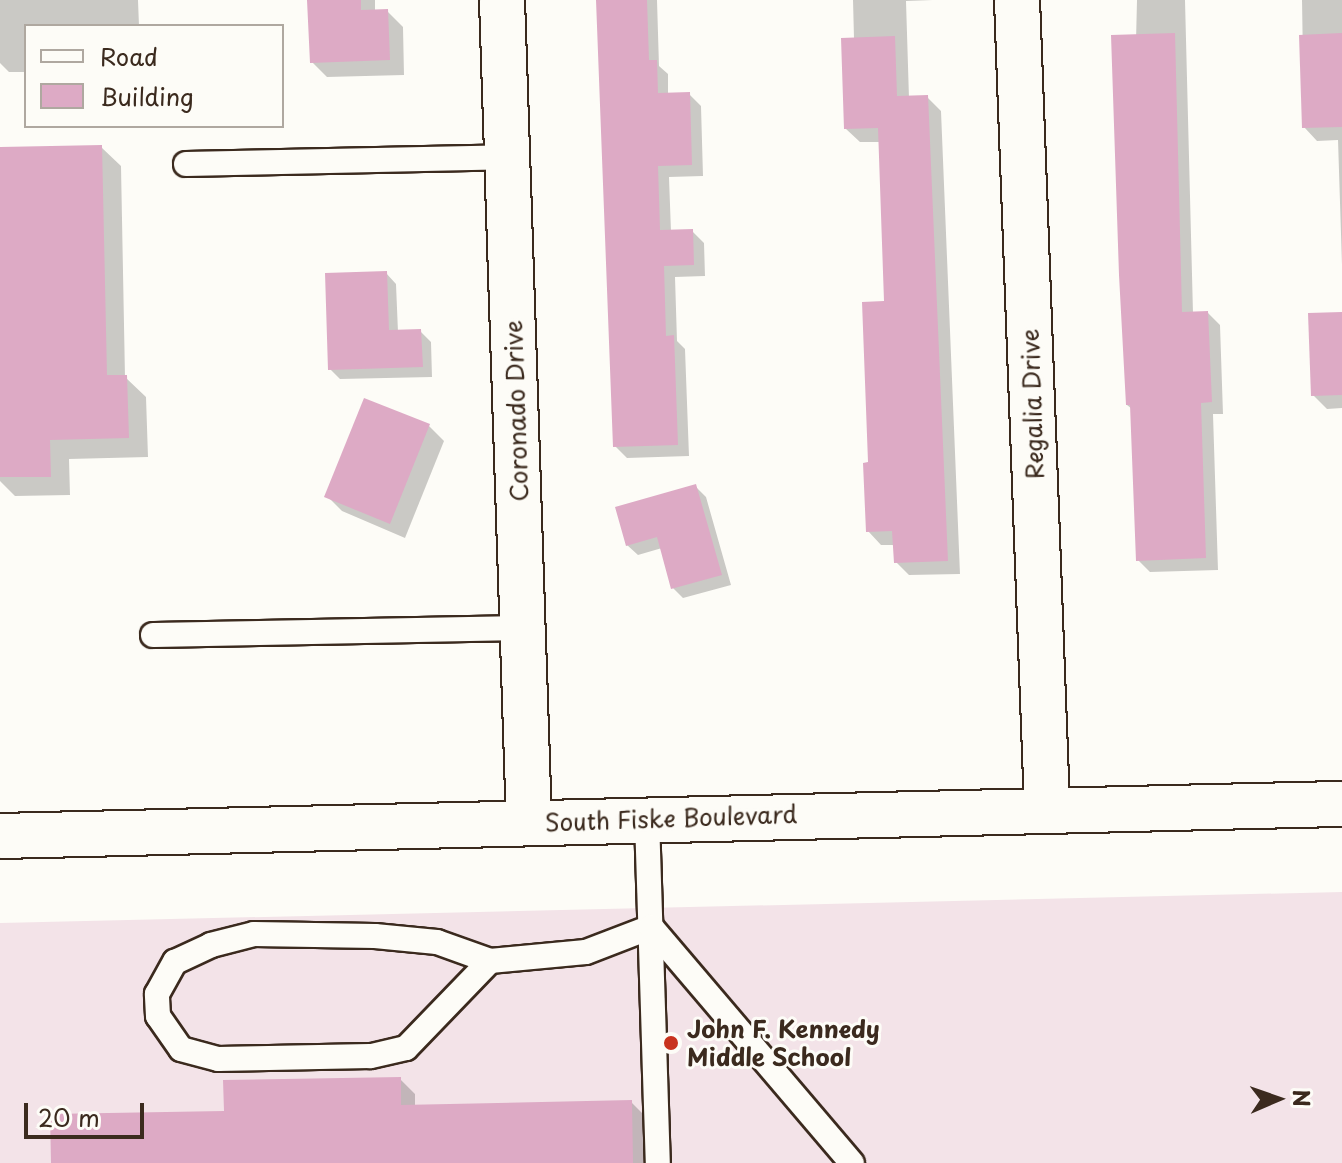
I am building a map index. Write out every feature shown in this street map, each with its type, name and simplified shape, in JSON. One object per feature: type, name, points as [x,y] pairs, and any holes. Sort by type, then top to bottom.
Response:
[{"type":"street","name":"Coronado Drive","points":[[502,0],[529,822]]},
{"type":"street","name":"Regalia Drive","points":[[1017,0],[1047,808]]},
{"type":"street","name":"South Fiske Boulevard","points":[[0,836],[1047,808],[1342,804]]},
{"type":"lane","points":[[186,164],[507,157]]},
{"type":"lane","points":[[153,635],[523,628]]},
{"type":"lane","points":[[647,819],[658,1163]]},
{"type":"lane","points":[[490,961],[406,1048],[370,1056],[218,1059],[181,1049],[158,1016],[157,994],[175,962],[211,945],[254,934],[375,936],[437,942],[490,961],[586,952],[651,927]]},
{"type":"lane","points":[[651,927],[852,1163]]},
{"type":"shaded area","name":"John F. Kennedy Middle School","points":[[1342,892],[1342,1163],[0,1163],[0,923]]},
{"type":"building","points":[[307,0],[361,0],[361,10],[388,9],[390,60],[310,63]]},
{"type":"building","points":[[596,0],[647,0],[649,60],[657,60],[658,93],[690,92],[692,165],[658,166],[660,230],[693,229],[694,265],[664,266],[666,336],[674,335],[678,445],[613,447]]},
{"type":"building","points":[[1175,33],[1182,312],[1208,311],[1212,402],[1201,403],[1206,558],[1136,561],[1130,405],[1126,405],[1119,275],[1111,35]]},
{"type":"building","points":[[1342,33],[1342,127],[1302,128],[1299,35]]},
{"type":"building","points":[[895,36],[897,96],[928,95],[948,561],[894,563],[892,531],[866,532],[863,463],[868,462],[862,302],[884,301],[878,128],[844,129],[841,38]]},
{"type":"building","points":[[102,145],[107,375],[127,375],[129,438],[50,440],[51,477],[0,477],[0,147]]},
{"type":"building","points":[[387,271],[389,330],[421,329],[423,367],[328,370],[325,273]]},
{"type":"building","points":[[1342,312],[1342,395],[1311,396],[1308,313]]},
{"type":"building","points":[[364,398],[430,424],[390,524],[324,497]]},
{"type":"building","points":[[696,484],[722,575],[671,589],[657,537],[626,546],[615,507]]},
{"type":"building","points":[[401,1077],[401,1105],[632,1100],[633,1163],[51,1163],[50,1114],[224,1111],[223,1080]]},
{"type":"place","name":"John F. Kennedy Middle School","points":[[671,1043]]}]
